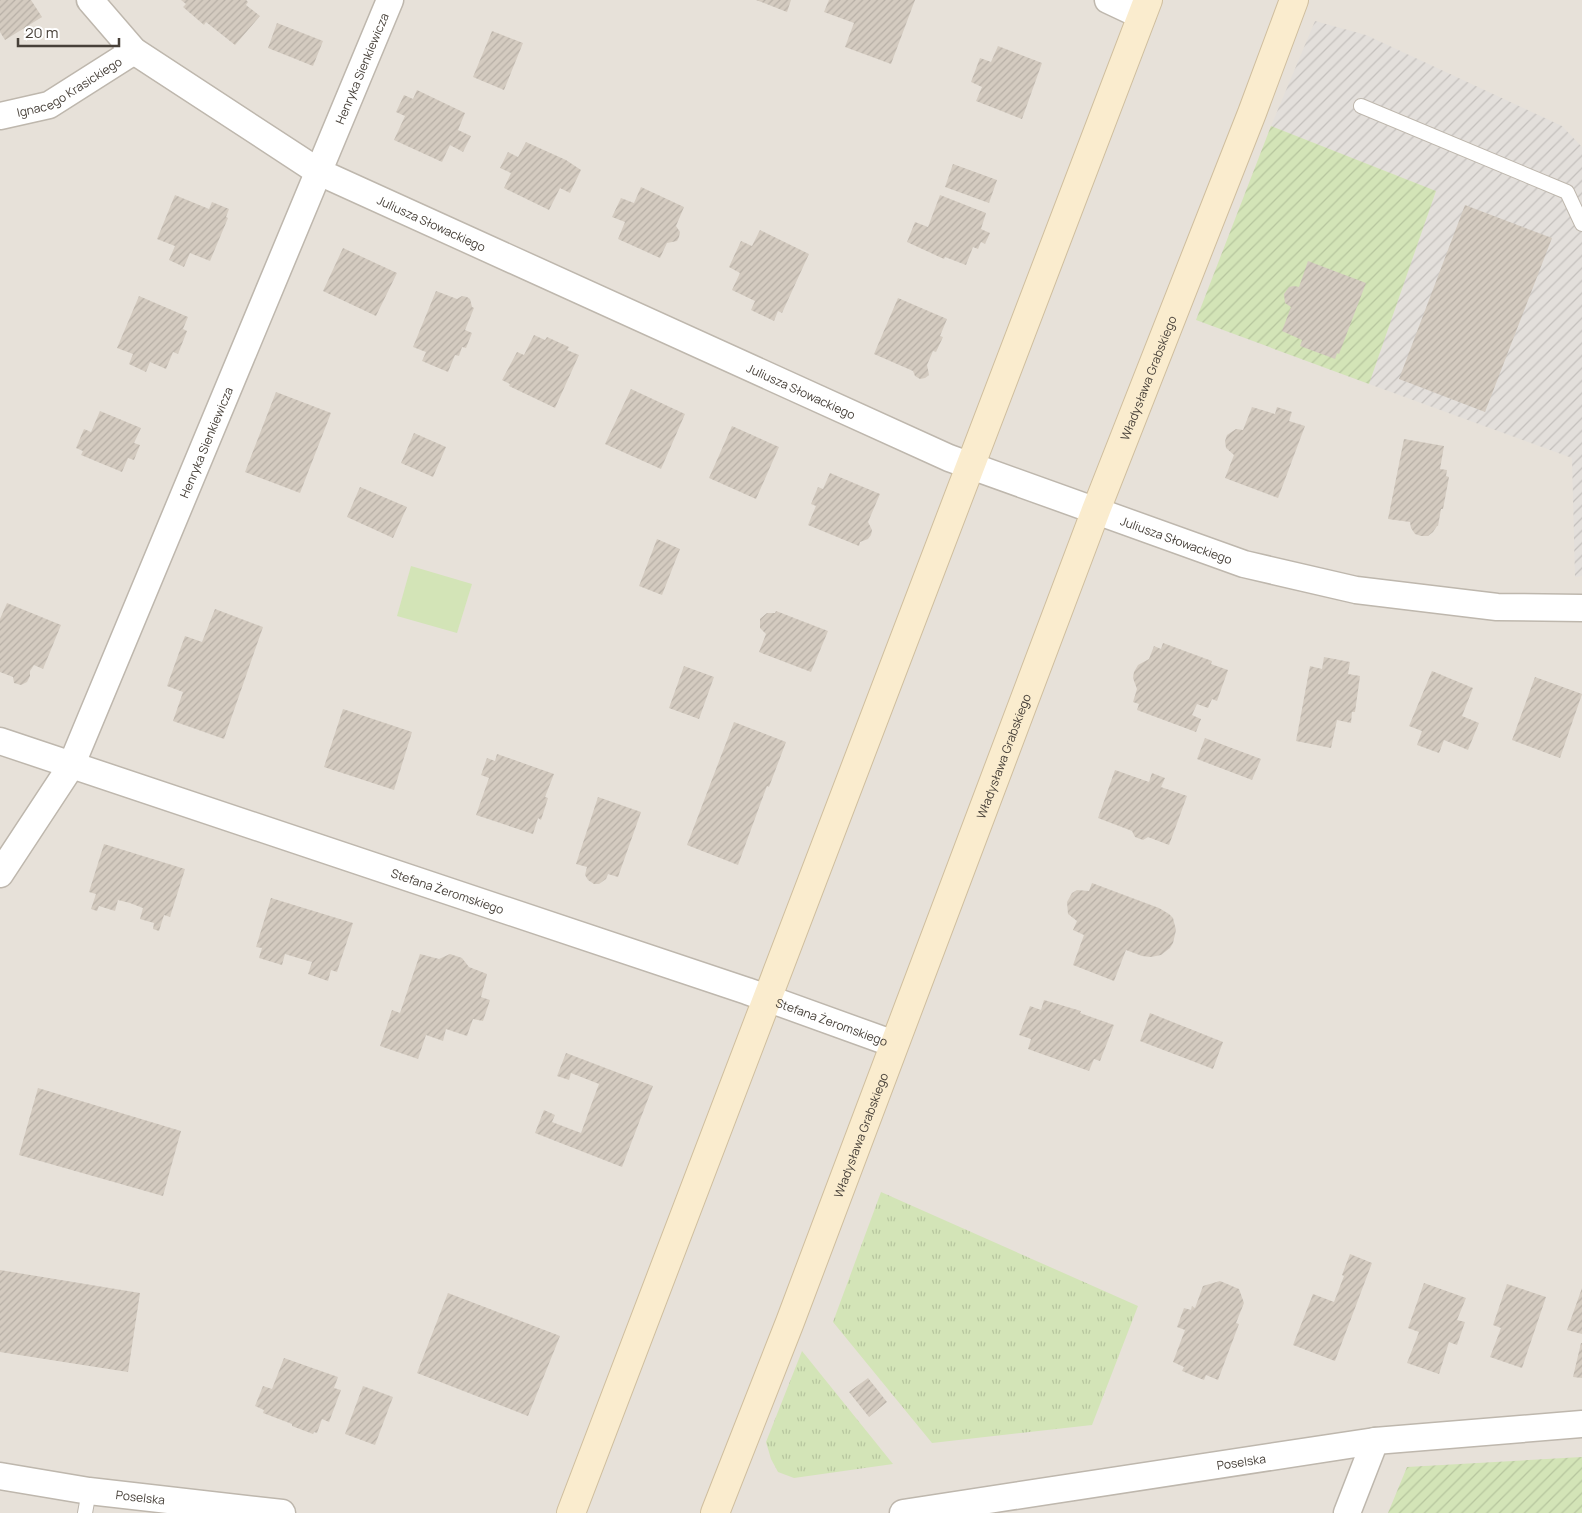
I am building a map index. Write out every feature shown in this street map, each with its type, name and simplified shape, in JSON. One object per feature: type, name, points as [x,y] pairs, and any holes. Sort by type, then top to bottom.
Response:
[{"type":"street","name":"Juliusza Słowackiego","points":[[90,0],[134,51],[319,172],[949,458],[1244,564],[1356,590],[1497,607],[1582,608]]},
{"type":"street","name":"Henryka Sienkiewicza","points":[[0,874],[71,766],[390,0]]},
{"type":"street","points":[[571,1513],[1145,8],[1108,0]]},
{"type":"street","name":"Władysława Grabskiego","points":[[715,1513],[790,1322],[1096,510],[1252,113],[1294,0]]},
{"type":"street","name":"Ignacego Krasickiego","points":[[0,116],[49,104],[134,51]]},
{"type":"street","name":"Stefana Żeromskiego","points":[[0,741],[768,998],[894,1044]]},
{"type":"street","name":"Poselska","points":[[903,1513],[1375,1441],[1582,1424]]},
{"type":"street","points":[[1347,1513],[1375,1441]]},
{"type":"street","name":"Poselska","points":[[0,1476],[87,1502],[282,1513]]},
{"type":"lane","points":[[1361,106],[1567,192],[1582,224]]},
{"type":"shaded area","points":[[0,0],[1582,0],[1582,1513],[0,1513]]},
{"type":"shaded area","points":[[1315,21],[1366,35],[1562,126],[1582,147],[1582,576],[1575,577],[1572,458],[1369,384],[1436,191],[1271,126]]},
{"type":"green space","points":[[1271,126],[1436,191],[1369,384],[1196,320]]},
{"type":"green space","points":[[411,566],[472,584],[457,633],[397,616]]},
{"type":"green space","points":[[881,1192],[1138,1306],[1092,1425],[932,1443],[833,1322]]},
{"type":"green space","points":[[802,1351],[893,1464],[794,1478],[778,1472],[771,1459],[766,1442]]},
{"type":"green space","points":[[1582,1457],[1582,1513],[1388,1513],[1407,1467]]},
{"type":"building","points":[[0,0],[31,0],[42,17],[5,40],[0,32]]},
{"type":"building","points":[[181,0],[246,0],[248,2],[246,5],[260,16],[235,45],[206,22],[204,25],[183,7],[186,4]]},
{"type":"building","points":[[756,0],[791,0],[787,12]]},
{"type":"building","points":[[829,0],[915,0],[891,64],[845,47],[854,23],[824,12]]},
{"type":"building","points":[[277,23],[323,41],[313,66],[268,48]]},
{"type":"building","points":[[492,31],[523,43],[504,90],[473,77]]},
{"type":"building","points":[[998,46],[1042,63],[1022,119],[976,101],[982,87],[971,82],[980,58],[991,62]]},
{"type":"building","points":[[417,90],[465,113],[458,130],[471,136],[463,152],[450,145],[442,162],[394,140],[405,116],[396,112],[404,95],[413,99]]},
{"type":"building","points":[[526,142],[566,160],[581,170],[570,193],[560,188],[549,210],[504,188],[511,173],[500,168],[508,152],[518,157]]},
{"type":"building","points":[[953,164],[997,180],[989,203],[945,187]]},
{"type":"building","points":[[641,187],[684,207],[676,226],[680,232],[679,237],[677,241],[667,243],[660,258],[618,239],[625,222],[612,217],[621,198],[634,203]]},
{"type":"building","points":[[175,195],[209,209],[212,202],[229,209],[226,217],[228,218],[210,261],[190,253],[184,267],[169,260],[175,246],[157,239]]},
{"type":"building","points":[[940,195],[986,213],[981,229],[990,233],[985,244],[981,242],[978,249],[973,247],[966,265],[945,257],[944,259],[907,242],[915,222],[928,227]]},
{"type":"building","points":[[1465,205],[1552,238],[1485,412],[1399,379]]},
{"type":"building","points":[[760,230],[809,254],[782,313],[778,311],[774,321],[751,310],[755,301],[732,290],[740,273],[729,267],[741,241],[752,246]]},
{"type":"building","points":[[343,248],[397,273],[376,316],[323,291]]},
{"type":"building","points":[[1308,261],[1366,283],[1339,354],[1337,353],[1335,359],[1300,346],[1302,340],[1282,331],[1291,307],[1285,303],[1284,294],[1289,287],[1299,287]]},
{"type":"building","points":[[436,291],[457,299],[462,296],[467,297],[474,308],[465,330],[472,333],[466,348],[462,347],[459,356],[455,355],[448,372],[422,361],[426,352],[413,347]]},
{"type":"building","points":[[139,296],[188,317],[183,329],[187,331],[178,354],[173,352],[166,369],[150,362],[146,372],[129,364],[133,354],[117,348]]},
{"type":"building","points":[[898,298],[947,319],[940,336],[943,337],[936,352],[933,351],[927,365],[929,375],[925,378],[920,379],[915,376],[913,371],[874,354]]},
{"type":"building","points":[[534,335],[545,340],[547,337],[569,347],[567,350],[579,355],[555,408],[509,386],[510,384],[502,380],[517,352],[524,355]]},
{"type":"building","points":[[631,389],[685,414],[661,469],[605,444]]},
{"type":"building","points":[[276,392],[331,413],[300,493],[245,472]]},
{"type":"building","points":[[1252,407],[1275,414],[1277,407],[1292,412],[1289,421],[1305,426],[1278,498],[1225,478],[1234,455],[1226,448],[1225,441],[1227,435],[1236,429],[1243,430]]},
{"type":"building","points":[[100,411],[141,428],[134,443],[140,445],[134,460],[128,458],[122,472],[81,455],[83,451],[76,448],[84,429],[91,432]]},
{"type":"building","points":[[732,426],[779,447],[756,499],[709,478]]},
{"type":"building","points":[[414,433],[446,447],[433,477],[401,463]]},
{"type":"building","points":[[1404,439],[1444,446],[1440,469],[1447,470],[1446,476],[1449,477],[1438,526],[1428,536],[1415,534],[1410,522],[1388,519]]},
{"type":"building","points":[[830,473],[880,494],[868,522],[872,530],[871,535],[868,539],[860,542],[859,546],[808,525],[816,506],[811,504],[818,487],[823,489]]},
{"type":"building","points":[[360,487],[407,507],[393,538],[347,517]]},
{"type":"building","points":[[657,539],[680,549],[662,595],[639,586]]},
{"type":"building","points":[[7,603],[61,625],[43,669],[34,665],[27,682],[21,685],[14,683],[13,677],[0,672],[0,619]]},
{"type":"building","points":[[215,609],[263,627],[224,739],[173,721],[183,692],[167,686],[185,636],[202,642]]},
{"type":"building","points":[[776,611],[828,631],[811,672],[759,652],[766,634],[760,628],[760,619],[767,613],[775,613]]},
{"type":"building","points":[[1163,643],[1212,661],[1211,664],[1228,670],[1217,701],[1212,699],[1208,708],[1197,704],[1192,715],[1201,719],[1196,732],[1137,710],[1139,704],[1133,702],[1137,689],[1133,678],[1134,672],[1138,665],[1149,659],[1154,646],[1161,649]]},
{"type":"building","points":[[1324,657],[1350,662],[1348,674],[1360,676],[1355,712],[1352,712],[1351,723],[1337,720],[1331,748],[1296,741],[1310,666],[1322,669]]},
{"type":"building","points":[[684,666],[714,677],[699,719],[669,708]]},
{"type":"building","points":[[1432,671],[1473,688],[1462,716],[1479,723],[1468,750],[1444,740],[1439,753],[1417,745],[1422,731],[1409,726]]},
{"type":"building","points":[[1535,677],[1582,694],[1560,758],[1512,740]]},
{"type":"building","points":[[343,709],[412,732],[394,790],[324,767]]},
{"type":"building","points":[[734,722],[786,742],[769,787],[767,786],[738,865],[687,845]]},
{"type":"building","points":[[1205,738],[1261,759],[1252,780],[1197,759]]},
{"type":"building","points":[[497,754],[554,774],[545,797],[548,798],[541,820],[538,818],[533,834],[476,815],[489,778],[481,775],[487,758],[495,761]]},
{"type":"building","points":[[1115,770],[1149,782],[1152,773],[1165,778],[1161,787],[1187,796],[1169,845],[1148,837],[1143,840],[1135,837],[1132,831],[1098,818]]},
{"type":"building","points":[[598,797],[641,812],[618,877],[608,874],[606,879],[599,884],[594,884],[585,875],[587,867],[576,864]]},
{"type":"building","points":[[104,844],[185,869],[170,917],[164,915],[159,931],[153,929],[154,923],[140,919],[143,908],[130,903],[118,900],[115,911],[99,906],[97,911],[91,909],[96,894],[89,892]]},
{"type":"building","points":[[1092,883],[1159,908],[1169,914],[1173,918],[1176,930],[1170,948],[1161,955],[1151,957],[1126,950],[1114,981],[1073,965],[1084,935],[1073,930],[1077,921],[1068,914],[1067,902],[1072,893],[1077,890],[1089,891]]},
{"type":"building","points":[[271,898],[353,923],[337,972],[331,970],[328,981],[308,974],[312,962],[285,954],[282,965],[259,958],[262,948],[256,947]]},
{"type":"building","points":[[420,954],[439,959],[450,954],[462,958],[469,967],[487,974],[481,997],[490,1000],[483,1021],[473,1019],[467,1036],[446,1029],[443,1041],[426,1035],[418,1059],[380,1046],[392,1010],[400,1013]]},
{"type":"building","points":[[1044,1000],[1081,1011],[1080,1013],[1114,1025],[1100,1061],[1094,1059],[1089,1071],[1028,1049],[1031,1039],[1019,1035],[1030,1006],[1041,1010]]},
{"type":"building","points":[[1150,1013],[1223,1042],[1213,1069],[1140,1041]]},
{"type":"building","points":[[566,1053],[653,1086],[622,1167],[535,1133],[544,1110],[555,1115],[552,1122],[581,1133],[599,1084],[571,1073],[569,1080],[557,1076]]},
{"type":"building","points":[[38,1088],[181,1131],[163,1196],[19,1155]]},
{"type":"building","points":[[1350,1254],[1372,1263],[1335,1361],[1293,1345],[1313,1294],[1334,1302]]},
{"type":"building","points":[[0,1270],[140,1293],[128,1372],[0,1352]]},
{"type":"building","points":[[1220,1281],[1239,1289],[1244,1303],[1236,1323],[1239,1324],[1218,1380],[1206,1375],[1204,1380],[1182,1371],[1184,1367],[1173,1362],[1185,1330],[1177,1327],[1184,1308],[1191,1310],[1192,1306],[1195,1308],[1203,1286]]},
{"type":"building","points":[[1424,1283],[1466,1298],[1457,1320],[1465,1322],[1457,1345],[1449,1342],[1439,1374],[1407,1363],[1419,1332],[1408,1328]]},
{"type":"building","points":[[1507,1284],[1546,1297],[1522,1368],[1490,1357],[1501,1328],[1493,1325]]},
{"type":"building","points":[[1582,1288],[1582,1334],[1567,1330]]},
{"type":"building","points":[[448,1293],[560,1336],[528,1416],[417,1373]]},
{"type":"building","points":[[1582,1343],[1582,1378],[1573,1377]]},
{"type":"building","points":[[284,1358],[338,1377],[334,1388],[341,1390],[329,1422],[322,1419],[317,1433],[314,1432],[313,1434],[292,1426],[292,1424],[263,1413],[264,1410],[255,1406],[263,1386],[272,1389]]},
{"type":"building","points":[[868,1378],[887,1402],[869,1417],[849,1392]]},
{"type":"building","points":[[363,1386],[393,1397],[375,1445],[345,1434]]}]
